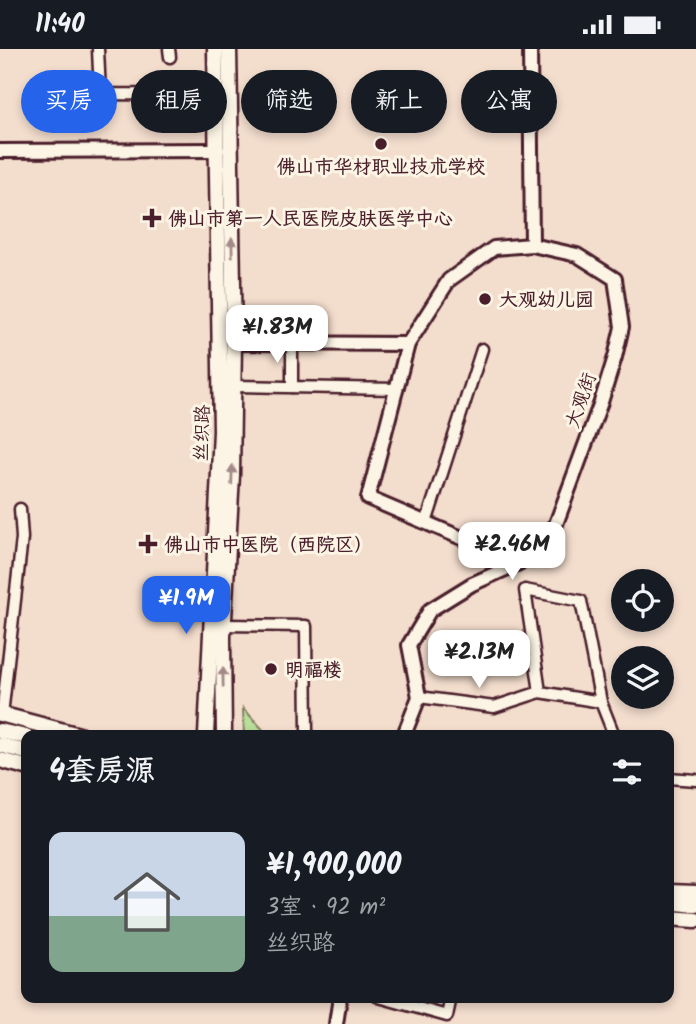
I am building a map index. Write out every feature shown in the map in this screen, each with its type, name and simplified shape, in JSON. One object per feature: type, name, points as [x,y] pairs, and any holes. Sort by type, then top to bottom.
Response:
[{"type":"main road","name":"丝织路","points":[[215,49],[216,70]]},
{"type":"main road","name":"丝织路","points":[[224,730],[223,625],[232,475],[234,343],[229,49]]},
{"type":"main road","name":"丝织路","points":[[206,730],[221,391],[218,133]]},
{"type":"main road","points":[[198,730],[206,569],[216,549]]},
{"type":"main road","points":[[1,714],[60,730]]},
{"type":"main road","points":[[0,731],[21,736]]},
{"type":"main road","points":[[0,745],[21,751]]},
{"type":"main road","points":[[0,760],[21,766]]},
{"type":"main road","points":[[674,882],[696,884]]},
{"type":"main road","points":[[674,892],[696,893]]},
{"type":"main road","points":[[674,903],[696,905]]},
{"type":"main road","points":[[674,919],[696,921]]},
{"type":"street","points":[[98,49],[100,94],[131,94]]},
{"type":"street","points":[[530,49],[532,245]]},
{"type":"street","points":[[0,151],[218,150]]},
{"type":"street","name":"大观街","points":[[419,697],[409,645],[430,610],[472,585],[546,551],[601,402],[622,327],[615,279],[577,255],[532,245],[494,248],[449,280],[408,344],[368,498],[426,523]]},
{"type":"street","points":[[234,343],[408,344]]},
{"type":"street","points":[[292,343],[292,387]]},
{"type":"street","points":[[482,349],[426,523],[464,539],[509,568]]},
{"type":"street","points":[[233,386],[396,389]]},
{"type":"street","points":[[1,714],[22,538],[20,509]]},
{"type":"street","points":[[540,692],[525,590],[581,601],[601,702],[612,730]]},
{"type":"street","points":[[223,625],[306,626],[307,730]]},
{"type":"street","points":[[406,730],[419,697],[494,708],[540,692],[601,702]]},
{"type":"street","points":[[674,778],[696,780]]},
{"type":"street","points":[[336,1024],[339,1003]]},
{"type":"street","points":[[400,1003],[447,1016],[450,1003]]},
{"type":"green space","points":[[243,708],[263,730],[244,730]]},
{"type":"place","name":"佛山市华材职业技术学校","points":[[381,144]]},
{"type":"place","name":"佛山市第一人民医院皮肤医学中心","points":[[152,218]]},
{"type":"place","name":"大观幼儿园","points":[[485,299]]},
{"type":"place","name":"佛山市中医院（西院区）","points":[[148,544]]},
{"type":"place","name":"明福楼","points":[[271,669]]}]
